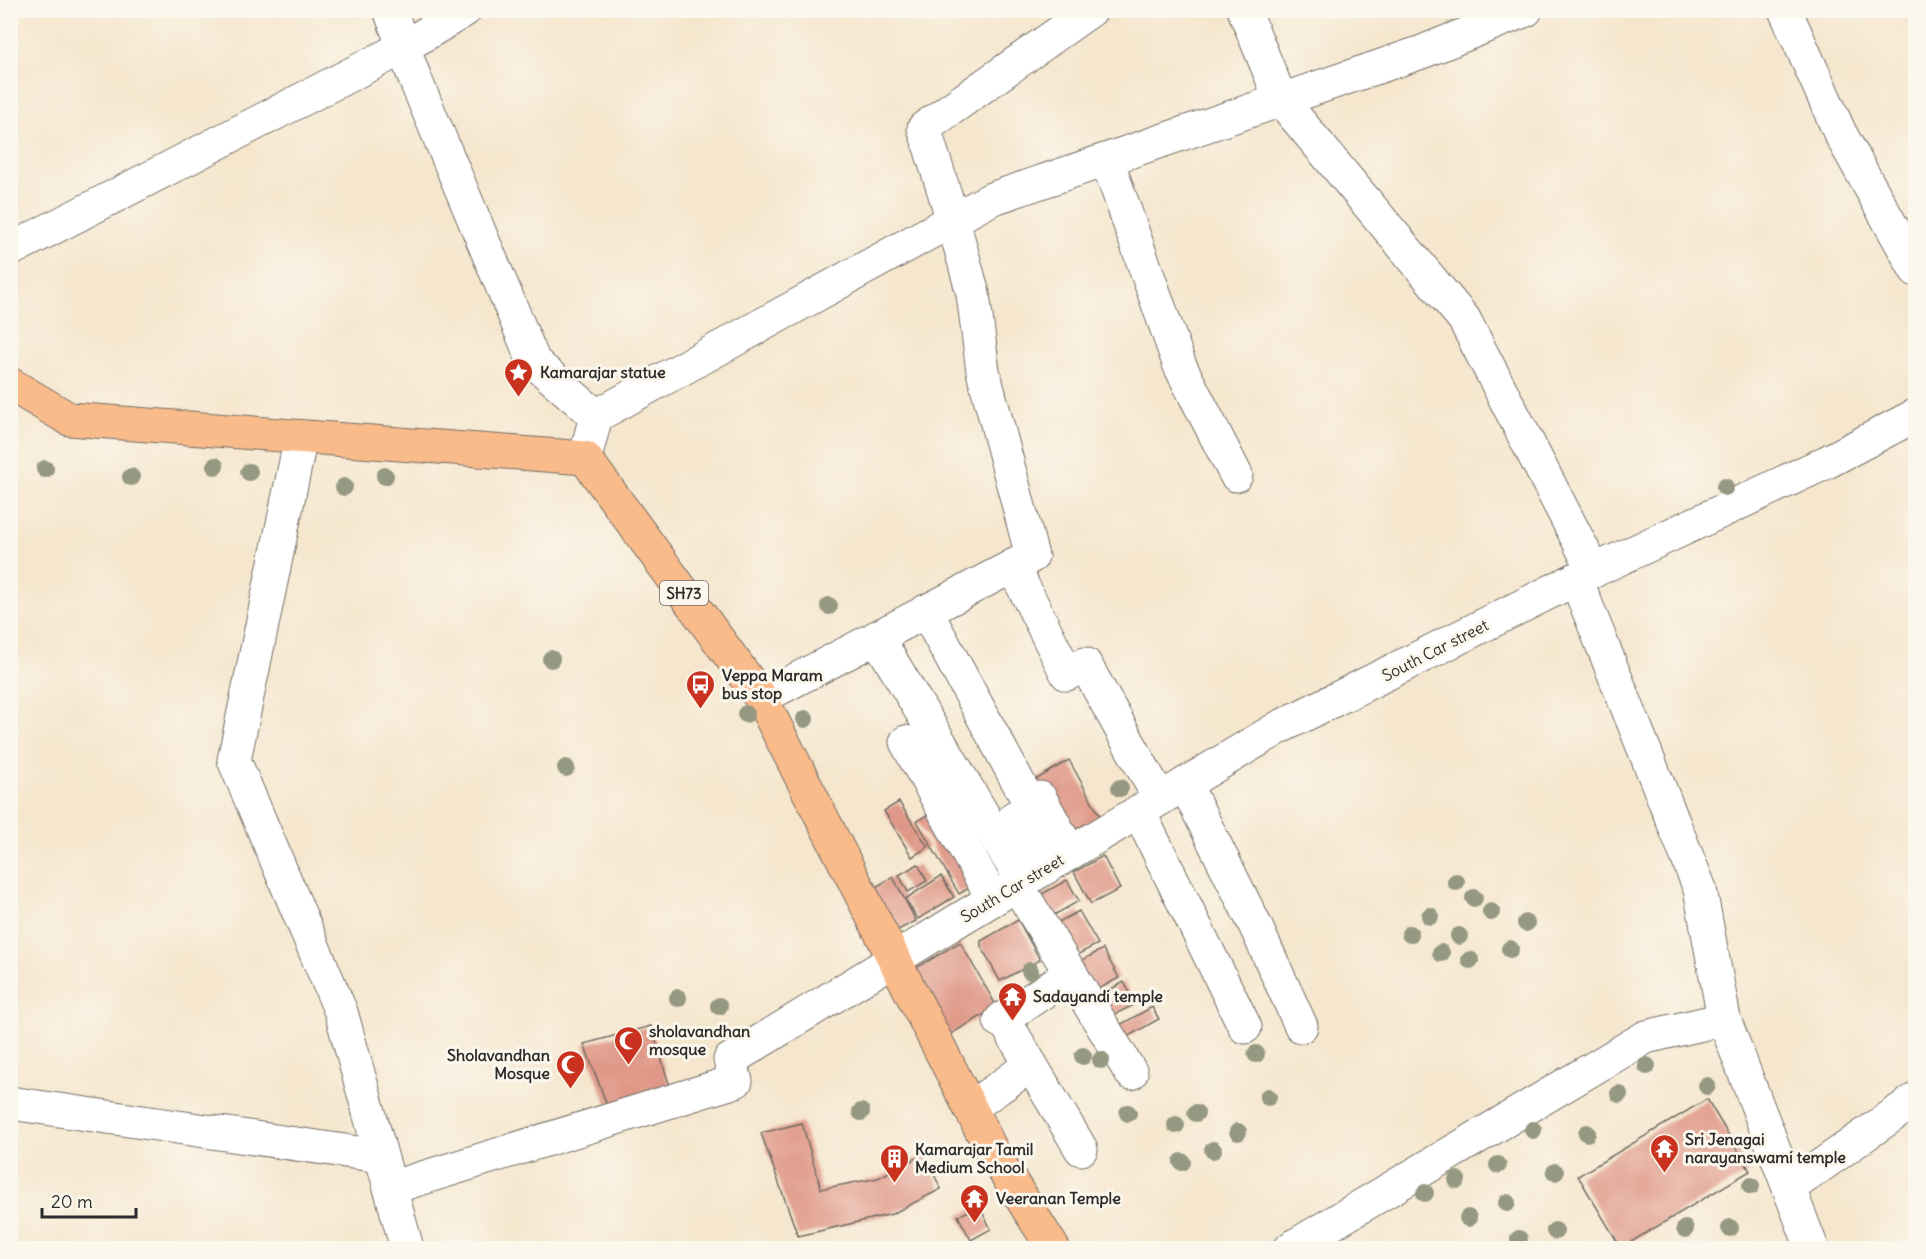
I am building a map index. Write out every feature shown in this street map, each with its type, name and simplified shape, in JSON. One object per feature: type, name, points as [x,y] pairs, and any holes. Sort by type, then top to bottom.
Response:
[{"type":"main road","points":[[10,384],[69,419],[585,458]]},
{"type":"main road","name":"SH73","points":[[585,458],[762,698],[993,1153],[1053,1248]]},
{"type":"street","points":[[390,10],[534,362],[596,416]]},
{"type":"street","points":[[10,250],[404,47],[465,10]]},
{"type":"street","points":[[762,698],[1032,556],[983,371],[973,294],[924,128],[1090,10]]},
{"type":"street","points":[[1244,10],[1281,100],[1464,319],[1585,575],[1700,889],[1724,1019],[1812,1248]]},
{"type":"street","points":[[585,458],[596,416],[991,199],[1422,52],[1526,10]]},
{"type":"street","points":[[1785,10],[1840,134],[1916,270]]},
{"type":"street","points":[[1107,160],[1180,366],[1236,475]]},
{"type":"street","name":"South Car street","points":[[390,1188],[736,1081],[730,1060],[1280,727],[1585,575],[1825,463],[1916,415]]},
{"type":"street","points":[[301,437],[234,760],[341,1012],[406,1248]]},
{"type":"street","points":[[1013,566],[1067,674],[1085,664],[1161,798],[1255,925],[1301,1026]]},
{"type":"street","points":[[926,611],[1030,804],[1040,798],[1030,877]]},
{"type":"street","points":[[877,637],[1030,877]]},
{"type":"street","points":[[906,742],[1030,877]]},
{"type":"street","points":[[1161,798],[1245,1027]]},
{"type":"street","points":[[1014,817],[1030,877],[1071,973],[1131,1073]]},
{"type":"street","points":[[1071,973],[1002,1020],[1081,1149]]},
{"type":"street","points":[[1291,1248],[1646,1037],[1724,1019]]},
{"type":"street","points":[[970,1108],[1031,1065]]},
{"type":"street","points":[[1789,1188],[1916,1099]]},
{"type":"street","points":[[10,1103],[380,1156]]},
{"type":"building","points":[[1069,760],[1100,816],[1066,835],[1035,780]]},
{"type":"building","points":[[899,802],[928,847],[912,857],[884,811]]},
{"type":"building","points":[[930,813],[973,886],[959,894],[917,821]]},
{"type":"building","points":[[1103,856],[1120,889],[1091,904],[1074,872]]},
{"type":"building","points":[[918,864],[927,881],[908,892],[899,875]]},
{"type":"building","points":[[941,876],[954,897],[918,919],[905,899]]},
{"type":"building","points":[[893,877],[916,921],[892,933],[870,890]]},
{"type":"building","points":[[1067,880],[1079,901],[1047,919],[1035,898]]},
{"type":"building","points":[[1079,911],[1098,944],[1071,958],[1053,925]]},
{"type":"building","points":[[1018,920],[1040,960],[1000,981],[981,946],[981,941]]},
{"type":"building","points":[[960,942],[997,1007],[949,1035],[911,971]]},
{"type":"building","points":[[1103,949],[1119,978],[1091,993],[1075,964]]},
{"type":"building","points":[[1124,982],[1136,1004],[1107,1018],[1096,997]]},
{"type":"building","points":[[1152,1007],[1159,1019],[1125,1038],[1118,1026]]},
{"type":"building","name":"sholavandhan mosque","points":[[651,1026],[670,1087],[607,1105],[584,1044]]},
{"type":"building","name":"Sri Jenagai narayanswami temple","points":[[1707,1099],[1750,1171],[1621,1248],[1578,1176]]},
{"type":"building","name":"Kamarajar Tamil Medium School","points":[[802,1123],[821,1189],[878,1178],[924,1154],[941,1189],[892,1214],[798,1236],[761,1133]]},
{"type":"building","name":"Veeranan Temple","points":[[979,1206],[991,1229],[971,1240],[958,1216]]},
{"type":"waterway","points":[[1267,1248],[1286,1237]]},
{"type":"place","name":"Kamarajar statue","points":[[519,398]]},
{"type":"place","name":"Veppa Maram bus stop","points":[[701,710]]},
{"type":"place","name":"Sadayandi temple","points":[[1012,1022]]},
{"type":"place","name":"sholavandhan mosque","points":[[628,1066]]},
{"type":"place","name":"Sholavandhan Mosque","points":[[571,1090]]},
{"type":"place","name":"Sri Jenagai narayanswami temple","points":[[1664,1174]]},
{"type":"place","name":"Kamarajar Tamil Medium School","points":[[894,1184]]},
{"type":"place","name":"Veeranan Temple","points":[[975,1224]]}]
